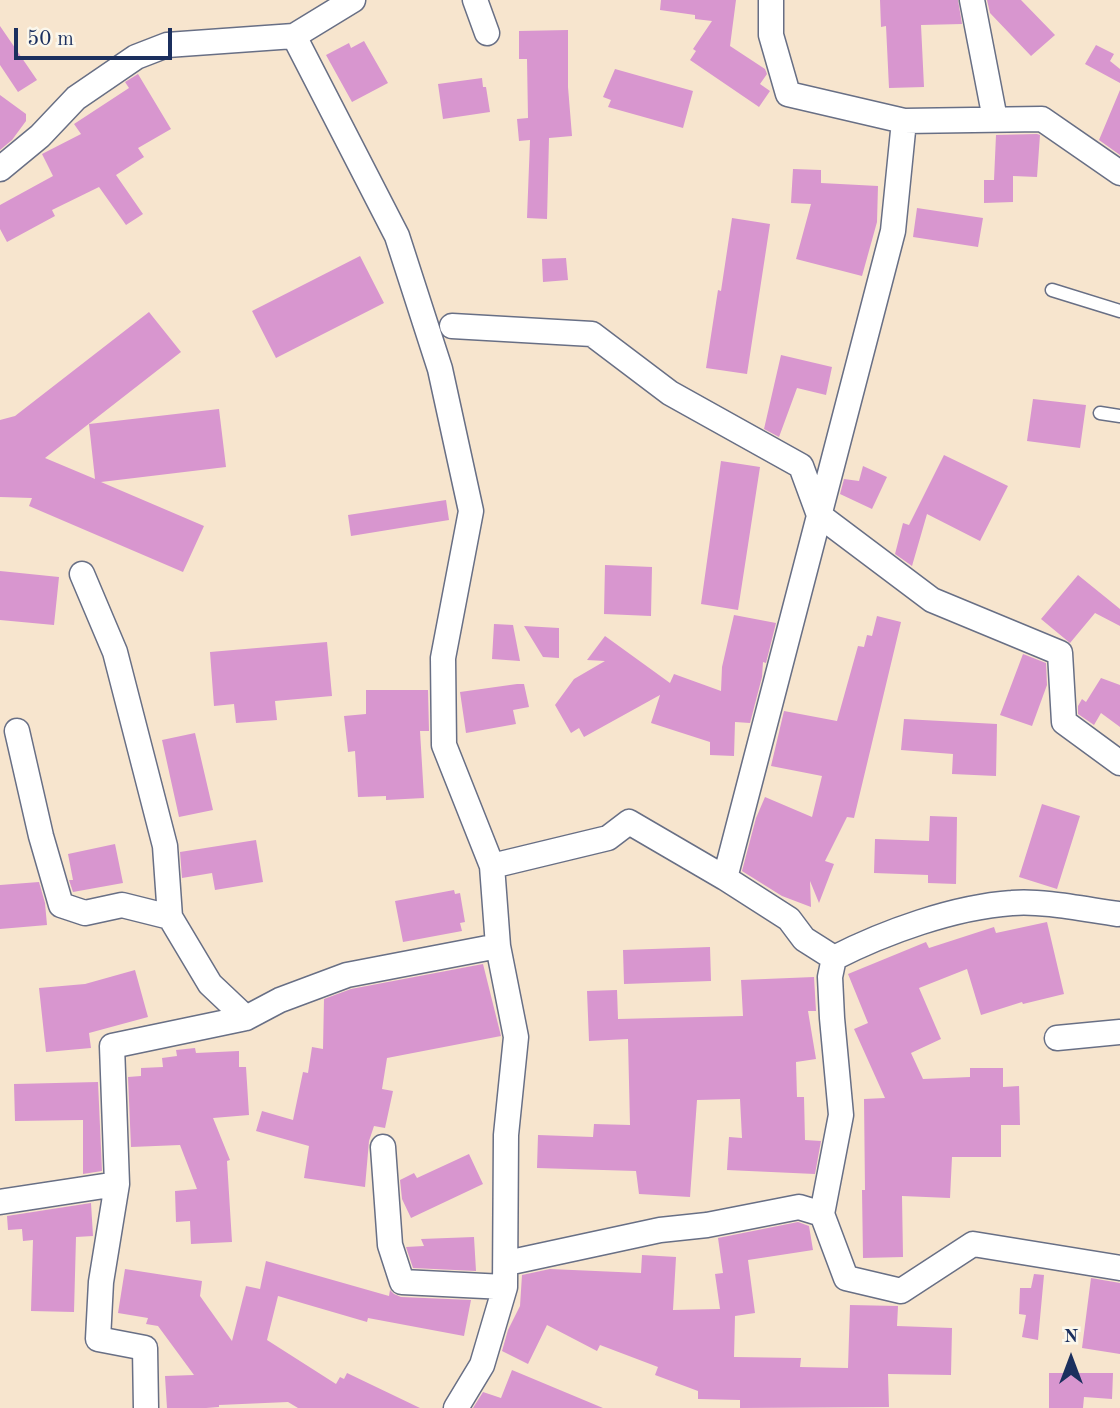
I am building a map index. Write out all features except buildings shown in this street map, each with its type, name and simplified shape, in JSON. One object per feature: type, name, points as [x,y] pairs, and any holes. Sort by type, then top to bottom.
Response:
[{"type":"street","points":[[0,169],[40,136],[76,98],[136,57],[167,45],[294,36],[353,0]]},
{"type":"street","points":[[475,0],[487,33]]},
{"type":"street","points":[[771,0],[771,34],[788,94],[904,121],[1042,119],[1120,173]]},
{"type":"street","points":[[972,0],[995,119]]},
{"type":"street","points":[[294,36],[397,236],[440,369],[471,511],[443,658],[444,744],[492,866],[498,946],[516,1037],[506,1135],[506,1275],[482,1365],[456,1408]]},
{"type":"street","points":[[725,878],[893,231],[904,121]]},
{"type":"street","points":[[452,326],[593,334],[670,393],[801,466],[819,515],[932,600],[1060,653],[1064,722],[1120,763]]},
{"type":"street","points":[[82,575],[115,652],[155,807],[165,846],[170,917],[211,984],[246,1018]]},
{"type":"street","points":[[17,731],[41,836],[61,905],[85,914],[122,905],[170,917]]},
{"type":"street","points":[[492,866],[608,838],[629,822],[789,919],[804,939],[834,958]]},
{"type":"street","points":[[834,958],[861,944],[956,912],[1013,902],[1118,914]]},
{"type":"street","points":[[146,1408],[145,1348],[98,1339],[101,1282],[117,1184],[112,1046],[246,1018],[280,1000],[347,975],[498,946]]},
{"type":"street","points":[[834,958],[830,977],[831,1018],[841,1115],[822,1214],[846,1278],[901,1292],[973,1244],[1120,1268]]},
{"type":"street","points":[[1057,1038],[1120,1032]]},
{"type":"street","points":[[383,1147],[390,1245],[402,1282],[506,1275],[660,1230],[707,1225],[799,1207],[822,1214]]},
{"type":"street","points":[[0,1202],[117,1184]]},
{"type":"lane","points":[[1052,290],[1120,311]]},
{"type":"lane","points":[[1100,413],[1120,416]]}]
